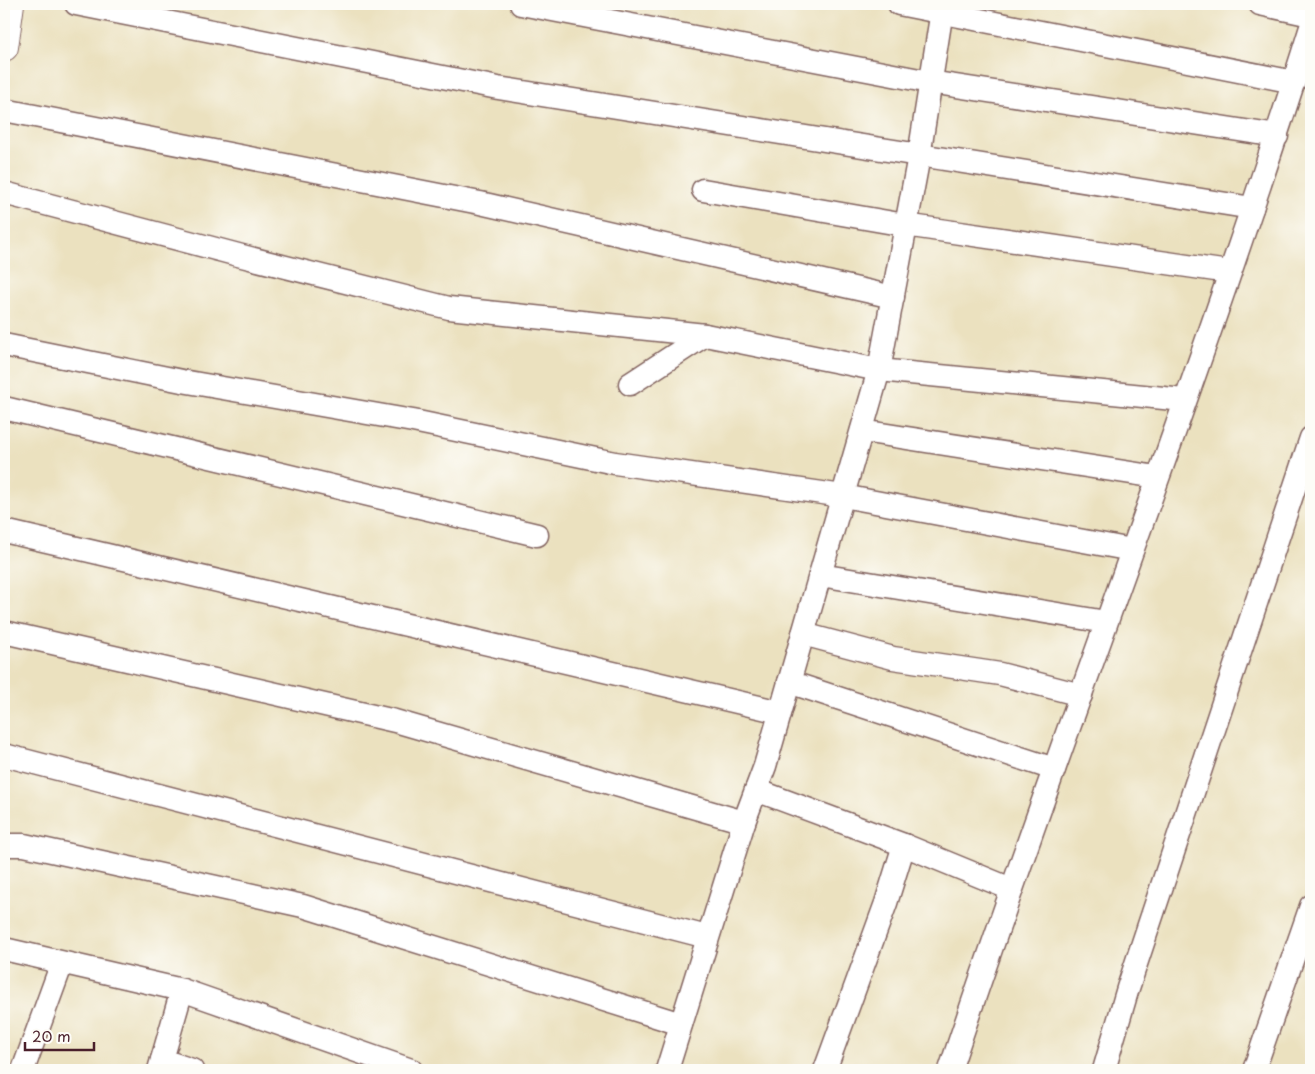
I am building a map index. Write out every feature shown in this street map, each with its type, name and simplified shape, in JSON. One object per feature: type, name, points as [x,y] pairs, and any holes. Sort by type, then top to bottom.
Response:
[{"type":"street","points":[[4,47],[10,4]]},
{"type":"street","points":[[76,4],[498,88],[1252,208]]},
{"type":"street","points":[[520,4],[930,82],[1277,136]]},
{"type":"street","points":[[899,4],[942,8],[1294,82]]},
{"type":"street","points":[[1260,4],[1311,15]]},
{"type":"street","points":[[667,1070],[707,937],[780,712],[879,370],[918,156],[942,8]]},
{"type":"street","points":[[950,1070],[1010,889],[1081,695],[1277,136],[1311,26]]},
{"type":"street","points":[[4,110],[480,203],[893,297]]},
{"type":"street","points":[[703,190],[905,225],[1229,272]]},
{"type":"street","points":[[4,193],[449,308],[705,335],[879,370],[1184,400]]},
{"type":"street","points":[[630,384],[705,335]]},
{"type":"street","points":[[4,345],[182,381],[413,421],[615,463],[843,496],[1132,550]]},
{"type":"street","points":[[4,408],[537,535]]},
{"type":"street","points":[[862,431],[1157,477]]},
{"type":"street","points":[[1104,1070],[1128,988],[1311,438]]},
{"type":"street","points":[[4,531],[780,712]]},
{"type":"street","points":[[820,575],[1106,622]]},
{"type":"street","points":[[4,632],[395,721],[744,822]]},
{"type":"street","points":[[803,634],[893,658],[1000,674],[1081,695]]},
{"type":"street","points":[[789,682],[1054,770]]},
{"type":"street","points":[[4,755],[707,937]]},
{"type":"street","points":[[756,790],[904,845],[1010,889]]},
{"type":"street","points":[[4,845],[24,845],[303,906],[681,1024]]},
{"type":"street","points":[[825,1070],[886,903],[904,845]]},
{"type":"street","points":[[1254,1070],[1310,915]]},
{"type":"street","points":[[4,949],[182,990],[411,1070]]},
{"type":"street","points":[[23,1070],[62,963]]},
{"type":"street","points":[[182,990],[160,1065],[192,1070]]}]
